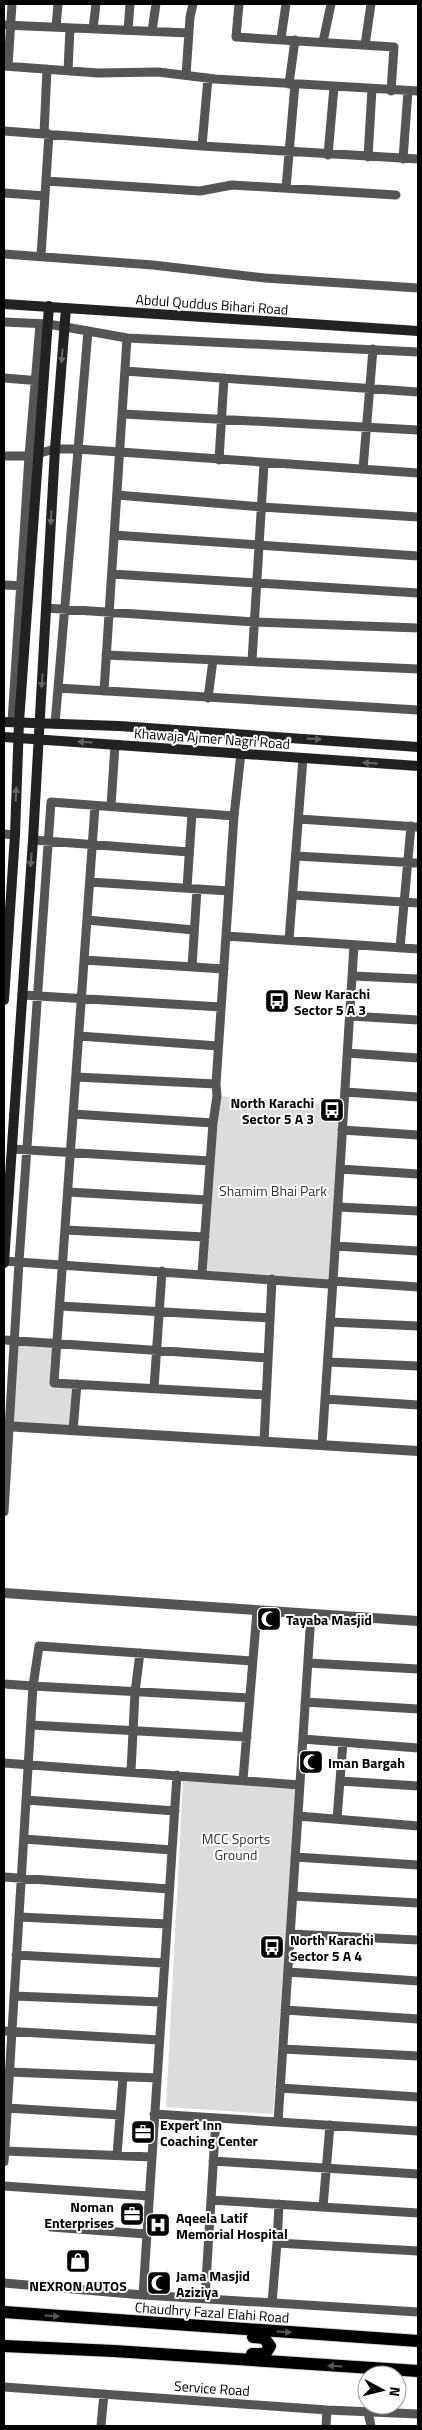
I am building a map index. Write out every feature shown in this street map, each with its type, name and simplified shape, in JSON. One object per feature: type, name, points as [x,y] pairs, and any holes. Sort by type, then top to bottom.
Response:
[{"type":"main road","name":"Abdul Quddus Bihari Road","points":[[4,304],[418,331]]},
{"type":"main road","points":[[4,1000],[15,835],[19,738],[12,722],[25,586],[44,324],[49,306]]},
{"type":"main road","points":[[4,1262],[33,840],[55,449],[66,308]]},
{"type":"main road","name":"Khawaja Ajmer Nagri Road","points":[[12,722],[118,726],[418,747]]},
{"type":"main road","name":"Khawaja Ajmer Nagri Road","points":[[4,737],[418,766]]},
{"type":"main road","name":"Chaudhry Fazal Elahi Road","points":[[4,2312],[418,2341]]},
{"type":"main road","points":[[114,2351],[150,2347],[259,2354],[267,2352],[270,2348],[268,2341],[264,2338],[152,2330],[119,2321]]},
{"type":"main road","points":[[4,2346],[114,2351],[418,2371]]},
{"type":"street","points":[[12,4],[7,25],[6,66],[68,71],[158,72],[208,78],[418,91]]},
{"type":"street","points":[[56,27],[58,4]]},
{"type":"street","points":[[94,29],[96,4]]},
{"type":"street","points":[[128,30],[130,4]]},
{"type":"street","points":[[152,31],[156,4]]},
{"type":"street","points":[[186,75],[193,4]]},
{"type":"street","points":[[240,4],[236,37],[281,38],[394,47],[391,90]]},
{"type":"street","points":[[281,38],[286,4]]},
{"type":"street","points":[[323,42],[331,4]]},
{"type":"street","points":[[365,45],[371,4]]},
{"type":"street","points":[[7,25],[189,33]]},
{"type":"street","points":[[68,71],[70,28]]},
{"type":"street","points":[[286,188],[290,152],[295,40]]},
{"type":"street","points":[[41,256],[46,181],[47,69]]},
{"type":"street","points":[[202,146],[208,78]]},
{"type":"street","points":[[328,155],[334,87]]},
{"type":"street","points":[[368,157],[372,89]]},
{"type":"street","points":[[403,159],[408,91]]},
{"type":"street","points":[[4,131],[328,155],[418,159]]},
{"type":"street","points":[[46,181],[200,191],[232,185],[396,195]]},
{"type":"street","points":[[4,193],[45,196]]},
{"type":"street","points":[[4,254],[153,265],[265,278],[418,288]]},
{"type":"street","points":[[4,322],[44,324],[127,338],[418,352]]},
{"type":"street","points":[[55,724],[88,331]]},
{"type":"street","points":[[104,691],[127,338]]},
{"type":"street","points":[[363,469],[373,349]]},
{"type":"street","points":[[125,371],[418,392]]},
{"type":"street","points":[[4,378],[39,381]]},
{"type":"street","points":[[219,460],[224,378]]},
{"type":"street","points":[[122,414],[418,430]]},
{"type":"street","points":[[4,456],[33,455],[55,449],[77,449],[418,474]]},
{"type":"street","points":[[252,661],[264,464]]},
{"type":"street","points":[[117,495],[418,517]]},
{"type":"street","points":[[114,535],[418,556]]},
{"type":"street","points":[[112,574],[418,593]]},
{"type":"street","points":[[4,585],[25,586]]},
{"type":"street","points":[[46,608],[255,622],[418,628]]},
{"type":"street","points":[[106,655],[418,669]]},
{"type":"street","points":[[208,698],[213,660]]},
{"type":"street","points":[[58,688],[418,710]]},
{"type":"street","points":[[111,806],[115,745]]},
{"type":"street","points":[[202,1273],[213,1123],[217,1096],[218,1046],[234,816],[241,753]]},
{"type":"street","points":[[289,940],[304,758]]},
{"type":"street","points":[[4,1512],[6,1426],[15,1341],[51,802],[234,816]]},
{"type":"street","points":[[95,806],[54,1383],[266,1395]]},
{"type":"street","points":[[187,888],[192,813]]},
{"type":"street","points":[[299,819],[415,826],[408,862],[400,948]]},
{"type":"street","points":[[4,834],[15,835]]},
{"type":"street","points":[[33,840],[189,852]]},
{"type":"street","points":[[296,856],[418,863]]},
{"type":"street","points":[[90,882],[229,891]]},
{"type":"street","points":[[192,967],[197,889]]},
{"type":"street","points":[[293,895],[418,903]]},
{"type":"street","points":[[87,920],[194,930]]},
{"type":"street","points":[[226,936],[418,949]]},
{"type":"street","points":[[322,1445],[354,945]]},
{"type":"street","points":[[84,960],[224,969]]},
{"type":"street","points":[[352,976],[418,979]]},
{"type":"street","points":[[22,995],[221,1007]]},
{"type":"street","points":[[350,1016],[418,1020]]},
{"type":"street","points":[[79,1036],[218,1046]]},
{"type":"street","points":[[347,1053],[418,1058]]},
{"type":"street","points":[[76,1077],[216,1084]]},
{"type":"street","points":[[345,1092],[418,1097]]},
{"type":"street","points":[[73,1114],[213,1123]]},
{"type":"street","points":[[342,1130],[418,1135]]},
{"type":"street","points":[[12,1149],[210,1161]]},
{"type":"street","points":[[340,1169],[418,1174]]},
{"type":"street","points":[[68,1192],[207,1200]]},
{"type":"street","points":[[338,1207],[418,1211]]},
{"type":"street","points":[[65,1230],[205,1237]]},
{"type":"street","points":[[335,1246],[418,1251]]},
{"type":"street","points":[[4,1262],[202,1273],[329,1284],[333,1281],[418,1287]]},
{"type":"street","points":[[154,1388],[162,1271]]},
{"type":"street","points":[[264,1442],[272,1279]]},
{"type":"street","points":[[60,1306],[270,1318]]},
{"type":"street","points":[[330,1322],[418,1326]]},
{"type":"street","points":[[4,1340],[268,1358]]},
{"type":"street","points":[[328,1362],[418,1366]]},
{"type":"street","points":[[73,1430],[77,1384]]},
{"type":"street","points":[[325,1399],[418,1405]]},
{"type":"street","points":[[6,1426],[418,1451]]},
{"type":"street","points":[[4,1593],[418,1621]]},
{"type":"street","points":[[243,1780],[257,1611]]},
{"type":"street","points":[[278,2122],[311,1614]]},
{"type":"street","points":[[4,2162],[9,2072],[8,2032],[14,1996],[33,1686],[39,1646],[252,1661]]},
{"type":"street","points":[[131,1771],[135,1692],[140,1653]]},
{"type":"street","points":[[308,1663],[418,1669]]},
{"type":"street","points":[[4,1684],[250,1698]]},
{"type":"street","points":[[305,1702],[418,1709]]},
{"type":"street","points":[[31,1725],[246,1737]]},
{"type":"street","points":[[303,1740],[418,1748]]},
{"type":"street","points":[[337,1819],[343,1742]]},
{"type":"street","points":[[4,1763],[28,1763],[300,1784]]},
{"type":"street","points":[[143,2295],[177,1775]]},
{"type":"street","points":[[340,1781],[418,1786]]},
{"type":"street","points":[[26,1800],[174,1811]]},
{"type":"street","points":[[298,1816],[418,1826]]},
{"type":"street","points":[[24,1839],[172,1850]]},
{"type":"street","points":[[295,1857],[418,1865]]},
{"type":"street","points":[[4,1877],[169,1889]]},
{"type":"street","points":[[293,1896],[418,1903]]},
{"type":"street","points":[[19,1917],[167,1924]]},
{"type":"street","points":[[290,1934],[418,1940]]},
{"type":"street","points":[[16,1955],[164,1963]]},
{"type":"street","points":[[288,1972],[418,1981]]},
{"type":"street","points":[[14,1996],[162,2002]]},
{"type":"street","points":[[285,2010],[418,2018]]},
{"type":"street","points":[[8,2032],[159,2040]]},
{"type":"street","points":[[283,2049],[418,2056]]},
{"type":"street","points":[[9,2072],[157,2078]]},
{"type":"street","points":[[117,2155],[123,2077]]},
{"type":"street","points":[[280,2088],[418,2097]]},
{"type":"street","points":[[7,2108],[120,2115]]},
{"type":"street","points":[[154,2114],[418,2131]]},
{"type":"street","points":[[205,2298],[216,2118]]},
{"type":"street","points":[[323,2207],[330,2125]]},
{"type":"street","points":[[4,2151],[152,2157]]},
{"type":"street","points":[[214,2162],[418,2174]]},
{"type":"street","points":[[4,2186],[149,2196]]},
{"type":"street","points":[[211,2200],[418,2213]]},
{"type":"street","points":[[272,2303],[279,2204]]},
{"type":"street","points":[[51,2227],[146,2234]]},
{"type":"street","points":[[277,2243],[418,2251]]},
{"type":"street","points":[[4,2283],[143,2295],[418,2312]]},
{"type":"street","name":"Service Road","points":[[4,2387],[357,2411]]},
{"type":"street","points":[[101,2426],[104,2394]]},
{"type":"street","points":[[326,2426],[327,2410]]},
{"type":"green space","name":"Shamim Bhai Park","points":[[217,1096],[344,1106],[329,1284],[202,1273]]},
{"type":"green space","points":[[16,1344],[55,1346],[53,1384],[75,1387],[72,1427],[10,1423]]},
{"type":"green space","name":"MCC Sports Ground","points":[[183,1780],[296,1787],[273,2114],[166,2107]]},
{"type":"place","name":"New Karachi Sector 5 A 3","points":[[277,1001]]},
{"type":"place","name":"North Karachi Sector 5 A 3","points":[[332,1110]]},
{"type":"place","name":"Tayaba Masjid","points":[[269,1619]]},
{"type":"place","name":"Iman Bargah","points":[[311,1762]]},
{"type":"place","name":"North Karachi Sector 5 A 4","points":[[272,1947]]},
{"type":"place","name":"Expert Inn Coaching Center","points":[[143,2132]]},
{"type":"place","name":"Noman Enterprises","points":[[132,2214]]},
{"type":"place","name":"Aqeela Latif Memorial Hospital","points":[[158,2225]]},
{"type":"place","name":"NEXRON AUTOS","points":[[78,2261]]},
{"type":"place","name":"Jama Masjid Aziziya","points":[[159,2283]]}]
